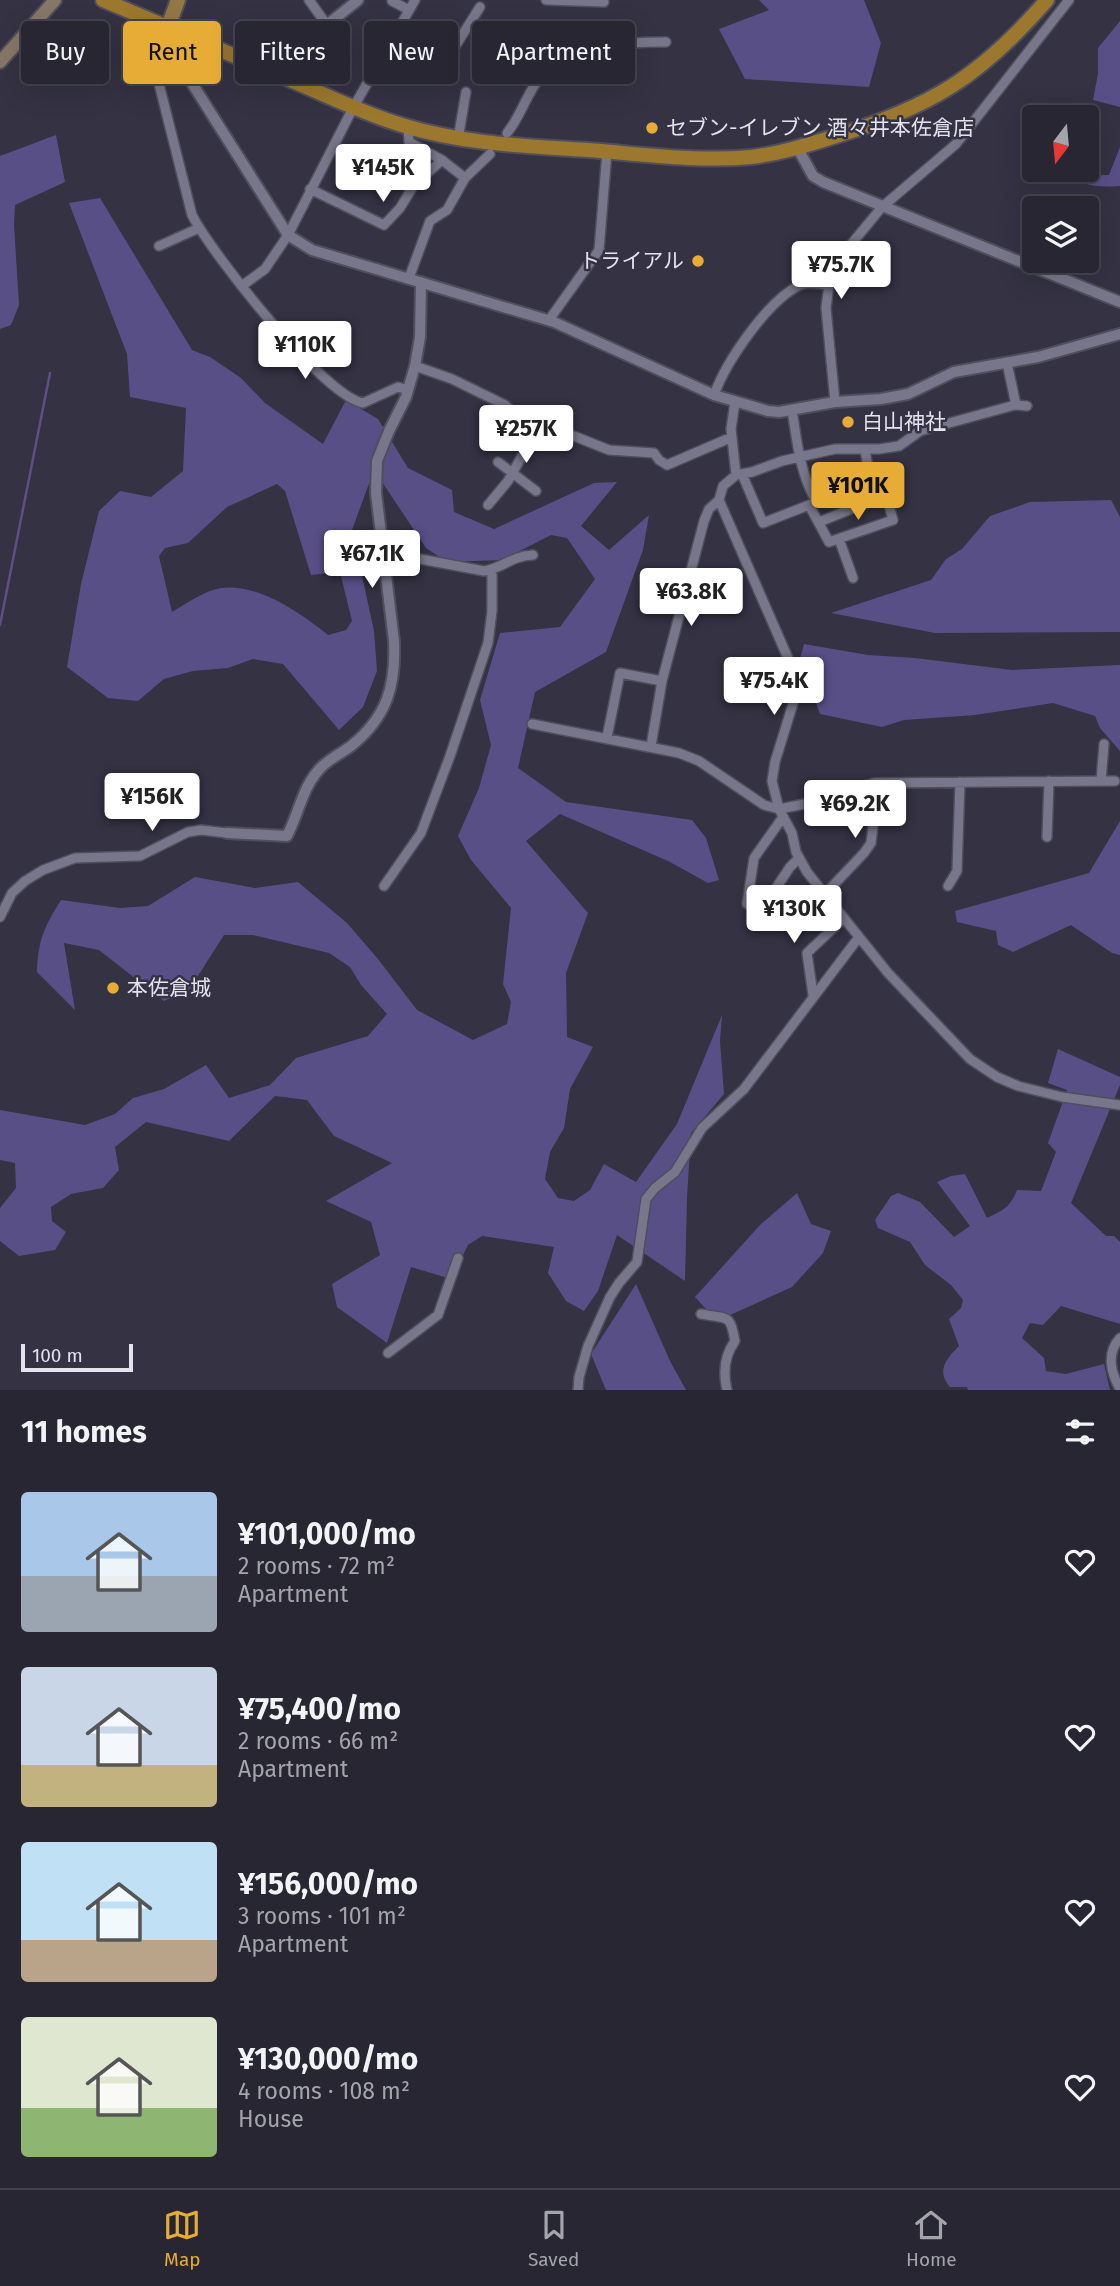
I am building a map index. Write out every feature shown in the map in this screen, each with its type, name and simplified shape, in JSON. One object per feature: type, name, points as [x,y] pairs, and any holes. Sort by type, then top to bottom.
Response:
[{"type":"highway","points":[[103,0],[144,21]]},
{"type":"highway","points":[[299,84],[353,108],[408,127],[458,139],[698,158],[752,157],[877,124],[924,104],[962,81],[991,58],[1047,0]]},
{"type":"main road","points":[[0,62],[55,0]]},
{"type":"main road","points":[[172,21],[178,0]]},
{"type":"street","points":[[309,0],[324,21]]},
{"type":"street","points":[[332,21],[359,0]]},
{"type":"street","points":[[403,21],[415,0]]},
{"type":"street","points":[[546,0],[604,2]]},
{"type":"street","points":[[835,402],[826,308],[828,285],[843,254],[882,207],[956,144],[1069,0]]},
{"type":"street","points":[[392,1],[410,10]]},
{"type":"street","points":[[458,42],[480,7]]},
{"type":"street","points":[[635,44],[666,42]]},
{"type":"street","points":[[159,84],[192,215],[199,228],[278,329],[317,372],[357,402],[368,401],[398,387],[408,390]]},
{"type":"street","points":[[192,84],[288,235],[312,250],[575,329],[714,395],[768,411],[908,394],[954,372],[1038,357],[1120,334]]},
{"type":"street","points":[[243,285],[265,269],[288,235],[367,84]]},
{"type":"street","points":[[507,133],[518,119],[535,84]]},
{"type":"street","points":[[458,139],[466,92]]},
{"type":"street","points":[[408,127],[409,142],[442,160],[465,178]]},
{"type":"street","points":[[797,147],[813,176],[882,207],[1120,302]]},
{"type":"street","points":[[549,320],[599,250],[607,152]]},
{"type":"street","points":[[409,278],[430,221],[447,210],[465,178],[490,154]]},
{"type":"street","points":[[310,189],[384,225],[400,208],[414,185],[442,160]]},
{"type":"street","points":[[159,246],[199,228]]},
{"type":"street","points":[[0,917],[12,892],[25,881],[43,870],[75,858],[140,856],[188,832],[201,830],[287,835],[307,787],[317,772],[329,759],[357,741],[382,711],[391,691],[394,655],[376,493],[377,461],[408,390],[415,366],[420,337],[421,282]]},
{"type":"street","points":[[714,395],[743,339],[783,298],[801,285],[828,285]]},
{"type":"street","points":[[652,746],[662,681],[704,521],[709,509],[719,500],[723,486],[739,475],[800,456],[835,449],[855,447],[865,450],[899,446],[920,431],[1022,405],[1007,363]]},
{"type":"street","points":[[415,366],[452,379],[505,405],[521,419],[538,427],[574,436],[609,450],[654,453],[667,465],[732,437]]},
{"type":"street","points":[[735,402],[732,437],[739,475],[763,523],[813,503],[869,473],[881,476],[893,520],[829,542],[819,522],[813,503],[808,487],[792,410]]},
{"type":"street","points":[[488,505],[512,473],[538,427]]},
{"type":"street","points":[[865,450],[869,473]]},
{"type":"street","points":[[498,462],[536,491]]},
{"type":"street","points":[[819,522],[886,495]]},
{"type":"street","points":[[719,500],[791,665],[795,683],[793,705],[772,781],[781,813],[792,833],[799,858],[807,873],[888,973],[958,1048],[984,1069],[1018,1086],[1045,1093],[1119,1102]]},
{"type":"street","points":[[839,539],[853,578]]},
{"type":"street","points":[[383,552],[484,571],[492,570],[519,555],[533,555]]},
{"type":"street","points":[[384,886],[421,833],[450,756],[488,643],[492,611],[492,570]]},
{"type":"street","points":[[607,737],[620,673],[662,681]]},
{"type":"street","points":[[532,724],[679,752],[699,761],[764,806],[781,813],[878,783],[1115,781]]},
{"type":"street","points":[[1101,781],[1104,744]]},
{"type":"street","points":[[1047,837],[1049,781]]},
{"type":"street","points":[[948,886],[957,870],[960,782]]},
{"type":"street","points":[[824,894],[871,843],[878,783]]},
{"type":"street","points":[[781,813],[754,858],[747,904],[754,911],[760,912],[799,858]]},
{"type":"street","points":[[814,995],[807,953],[844,918]]},
{"type":"street","points":[[578,1390],[579,1377],[589,1346],[610,1297],[637,1262],[646,1199],[675,1172],[702,1128],[744,1089],[859,937]]},
{"type":"street","points":[[388,1353],[438,1315],[458,1258]]},
{"type":"street","points":[[701,1314],[727,1318],[732,1323],[735,1342],[729,1349],[725,1363],[727,1390]]},
{"type":"street","points":[[1120,1338],[1112,1348],[1110,1362],[1120,1390]]},
{"type":"shaded area","points":[[759,0],[864,0],[881,43],[869,87],[745,79],[719,29],[769,10]]},
{"type":"shaded area","points":[[1120,21],[1120,107],[1093,100],[1098,74],[1098,48]]},
{"type":"shaded area","points":[[56,135],[65,182],[15,205],[19,305],[11,325],[0,329],[0,156]]},
{"type":"shaded area","points":[[1120,147],[1120,186],[1083,182],[1099,182],[1099,175],[1109,175]]},
{"type":"shaded area","points":[[100,198],[192,350],[210,357],[241,378],[265,403],[323,444],[346,400],[378,419],[408,468],[452,490],[454,512],[494,529],[594,483],[617,482],[581,526],[609,550],[649,515],[643,550],[606,652],[535,692],[518,768],[566,802],[692,820],[706,838],[719,880],[708,883],[668,861],[560,814],[526,841],[588,913],[566,973],[567,1037],[593,1047],[570,1089],[564,1128],[550,1152],[545,1179],[558,1198],[574,1201],[590,1190],[604,1164],[636,1182],[677,1124],[722,1015],[720,1041],[724,1094],[691,1133],[685,1281],[617,1235],[598,1291],[584,1311],[566,1301],[548,1273],[554,1247],[482,1236],[468,1245],[451,1279],[411,1267],[387,1343],[337,1307],[332,1284],[380,1255],[371,1222],[326,1201],[392,1163],[334,1136],[307,1100],[275,1096],[229,1141],[146,1122],[115,1147],[119,1170],[103,1188],[71,1194],[51,1207],[52,1221],[66,1232],[55,1250],[19,1256],[0,1241],[0,1208],[16,1188],[15,1163],[0,1160],[0,1110],[85,1125],[115,1114],[133,1098],[164,1089],[206,1065],[229,1098],[270,1085],[296,1058],[368,1036],[387,1014],[361,985],[350,967],[329,953],[253,935],[224,935],[189,990],[164,1001],[99,950],[64,943],[75,1010],[37,972],[43,934],[61,900],[120,908],[148,906],[195,877],[255,888],[298,882],[347,923],[417,1010],[473,1040],[507,1024],[511,1002],[503,984],[511,908],[471,860],[458,836],[479,788],[491,745],[480,700],[500,633],[560,627],[595,579],[567,538],[551,535],[502,560],[447,562],[426,548],[374,470],[352,530],[374,631],[377,671],[363,707],[339,730],[283,664],[253,659],[228,668],[193,671],[164,679],[138,701],[108,698],[67,667],[81,584],[99,511],[120,491],[151,497],[183,471],[186,408],[130,397],[127,354],[69,203]],"holes":[[[277,484],[285,491],[311,575],[340,572],[352,621],[346,630],[328,635],[288,607],[257,592],[241,588],[210,591],[172,612],[159,556],[165,548],[188,543],[227,507]]]},
{"type":"shaded area","points":[[1111,500],[1120,517],[1120,632],[935,633],[831,613],[931,580],[946,559],[962,549],[990,516],[1030,502]]},
{"type":"shaded area","points":[[804,644],[868,655],[1012,670],[1120,665],[1120,751],[1100,728],[1095,716],[1053,703],[975,715],[904,720],[882,727],[820,714],[800,659]]},
{"type":"shaded area","points":[[1120,821],[1120,955],[1112,953],[1071,925],[1013,952],[998,945],[996,931],[957,922],[955,911],[1089,873]]},
{"type":"shaded area","points":[[1058,1049],[1120,1077],[1120,1085],[1071,1203],[1106,1236],[1114,1236],[1120,1242],[1120,1324],[1061,1306],[1043,1325],[1030,1323],[1022,1338],[1044,1358],[1046,1371],[1066,1374],[1104,1364],[1110,1390],[968,1390],[967,1387],[950,1387],[944,1376],[944,1365],[959,1346],[949,1319],[961,1308],[963,1300],[951,1285],[925,1265],[910,1242],[878,1228],[875,1220],[891,1196],[898,1193],[920,1202],[954,1237],[970,1226],[937,1182],[965,1174],[987,1218],[1005,1208],[1017,1190],[1041,1191],[1056,1152],[1048,1143],[1067,1090],[1048,1083]]},
{"type":"shaded area","points":[[797,1193],[811,1224],[831,1231],[823,1253],[792,1287],[717,1321],[695,1297],[760,1225]]},
{"type":"shaded area","points":[[636,1284],[686,1390],[606,1390],[591,1354]]},
{"type":"waterway","points":[[0,625],[50,373]]},
{"type":"place","name":"セブン-イレブン 酒々井本佐倉店","points":[[652,128]]},
{"type":"place","name":"トライアル","points":[[698,261]]},
{"type":"place","name":"白山神社","points":[[848,422]]},
{"type":"place","name":"本佐倉城","points":[[113,988]]}]
